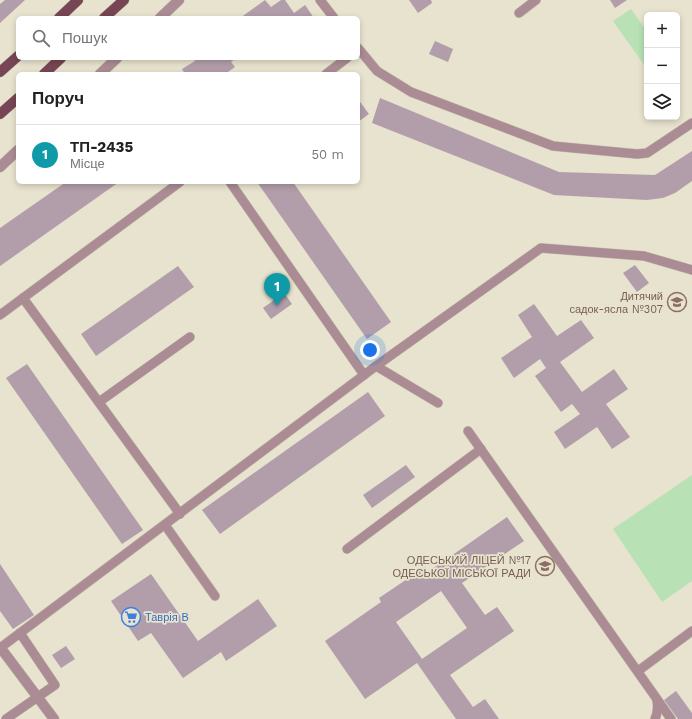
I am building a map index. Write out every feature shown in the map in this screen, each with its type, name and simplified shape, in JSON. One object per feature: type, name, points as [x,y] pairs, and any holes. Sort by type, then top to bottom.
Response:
[{"type":"main road","points":[[61,16],[78,0]]},
{"type":"main road","points":[[106,16],[124,0]]},
{"type":"main road","points":[[0,72],[16,58]]},
{"type":"main road","points":[[46,72],[59,60]]},
{"type":"main road","points":[[0,114],[16,100]]},
{"type":"street","points":[[162,16],[180,0]]},
{"type":"street","points":[[102,72],[115,60]]},
{"type":"street","points":[[0,167],[16,152]]},
{"type":"street","points":[[0,648],[54,719]]},
{"type":"lane","points":[[320,0],[332,16]]},
{"type":"lane","points":[[519,13],[536,0]]},
{"type":"lane","points":[[360,51],[377,71],[411,92],[553,146],[637,154],[647,153],[692,123]]},
{"type":"lane","points":[[329,72],[344,60]]},
{"type":"lane","points":[[0,315],[177,184]]},
{"type":"lane","points":[[231,184],[364,375]]},
{"type":"lane","points":[[0,648],[376,366],[541,248],[644,256],[692,270]]},
{"type":"lane","points":[[23,298],[180,514]]},
{"type":"lane","points":[[99,402],[190,337]]},
{"type":"lane","points":[[376,366],[438,403]]},
{"type":"lane","points":[[468,431],[671,719]]},
{"type":"lane","points":[[347,549],[482,450]]},
{"type":"lane","points":[[165,525],[215,596]]},
{"type":"lane","points":[[638,671],[692,631]]},
{"type":"lane","points":[[6,719],[56,685],[20,633]]},
{"type":"lane","points":[[655,719],[658,707],[657,698]]},
{"type":"green space","points":[[631,9],[644,28],[644,65],[613,21]]},
{"type":"green space","points":[[692,475],[692,581],[662,602],[613,529]]},
{"type":"building","points":[[5,0],[25,0],[0,23],[0,4]]},
{"type":"building","points":[[265,0],[271,7],[281,0],[285,0],[294,13],[305,5],[313,16],[243,16]]},
{"type":"building","points":[[409,0],[431,0],[432,3],[418,13]]},
{"type":"building","points":[[610,0],[627,0],[615,8]]},
{"type":"building","points":[[435,41],[453,49],[448,62],[429,54]]},
{"type":"building","points":[[194,60],[234,60],[231,62],[235,67],[228,72],[184,72],[182,69],[195,61]]},
{"type":"building","points":[[380,98],[559,172],[655,175],[692,151],[692,181],[675,193],[663,198],[647,200],[554,195],[372,123]]},
{"type":"building","points":[[360,102],[369,114],[360,121]]},
{"type":"building","points":[[63,184],[116,184],[0,266],[0,228]]},
{"type":"building","points":[[258,184],[294,184],[391,322],[367,339]]},
{"type":"building","points":[[635,265],[649,283],[637,292],[623,273]]},
{"type":"building","points":[[178,266],[194,287],[96,356],[81,334]]},
{"type":"building","points":[[284,293],[292,304],[271,319],[263,308]]},
{"type":"building","points":[[534,304],[557,336],[581,320],[594,338],[560,362],[582,392],[614,369],[628,389],[606,404],[630,437],[612,449],[597,427],[565,449],[554,432],[580,414],[572,404],[561,412],[535,376],[546,368],[540,359],[514,378],[501,358],[532,337],[518,315]]},
{"type":"building","points":[[27,364],[143,530],[122,544],[6,378]]},
{"type":"building","points":[[368,392],[385,416],[220,534],[202,510]]},
{"type":"building","points":[[406,465],[415,477],[372,508],[363,495]]},
{"type":"building","points":[[507,517],[524,541],[462,583],[485,615],[497,607],[514,631],[450,675],[473,707],[485,699],[499,719],[456,719],[417,663],[365,699],[325,641],[381,602],[379,598],[425,567],[428,572]],"holes":[[[441,591],[467,628],[422,659],[396,622]]]},
{"type":"building","points":[[0,564],[34,615],[13,629],[0,611]]},
{"type":"building","points":[[151,574],[198,641],[258,599],[277,626],[226,661],[221,652],[183,678],[151,633],[138,641],[111,601]]},
{"type":"building","points":[[66,646],[75,659],[61,668],[52,655]]},
{"type":"building","points":[[676,691],[692,713],[692,719],[678,719],[664,700]]},
{"type":"place","name":"Дитячий садок-ясла №307","points":[[677,302]]},
{"type":"place","name":"ТП-2435","points":[[277,306]]},
{"type":"place","name":"ОДЕСЬКИЙ ЛІЦЕЙ №17 ОДЕСЬКОЇ МІСЬКОЇ РАДИ","points":[[545,566]]},
{"type":"place","name":"Таврія В","points":[[131,617]]}]
